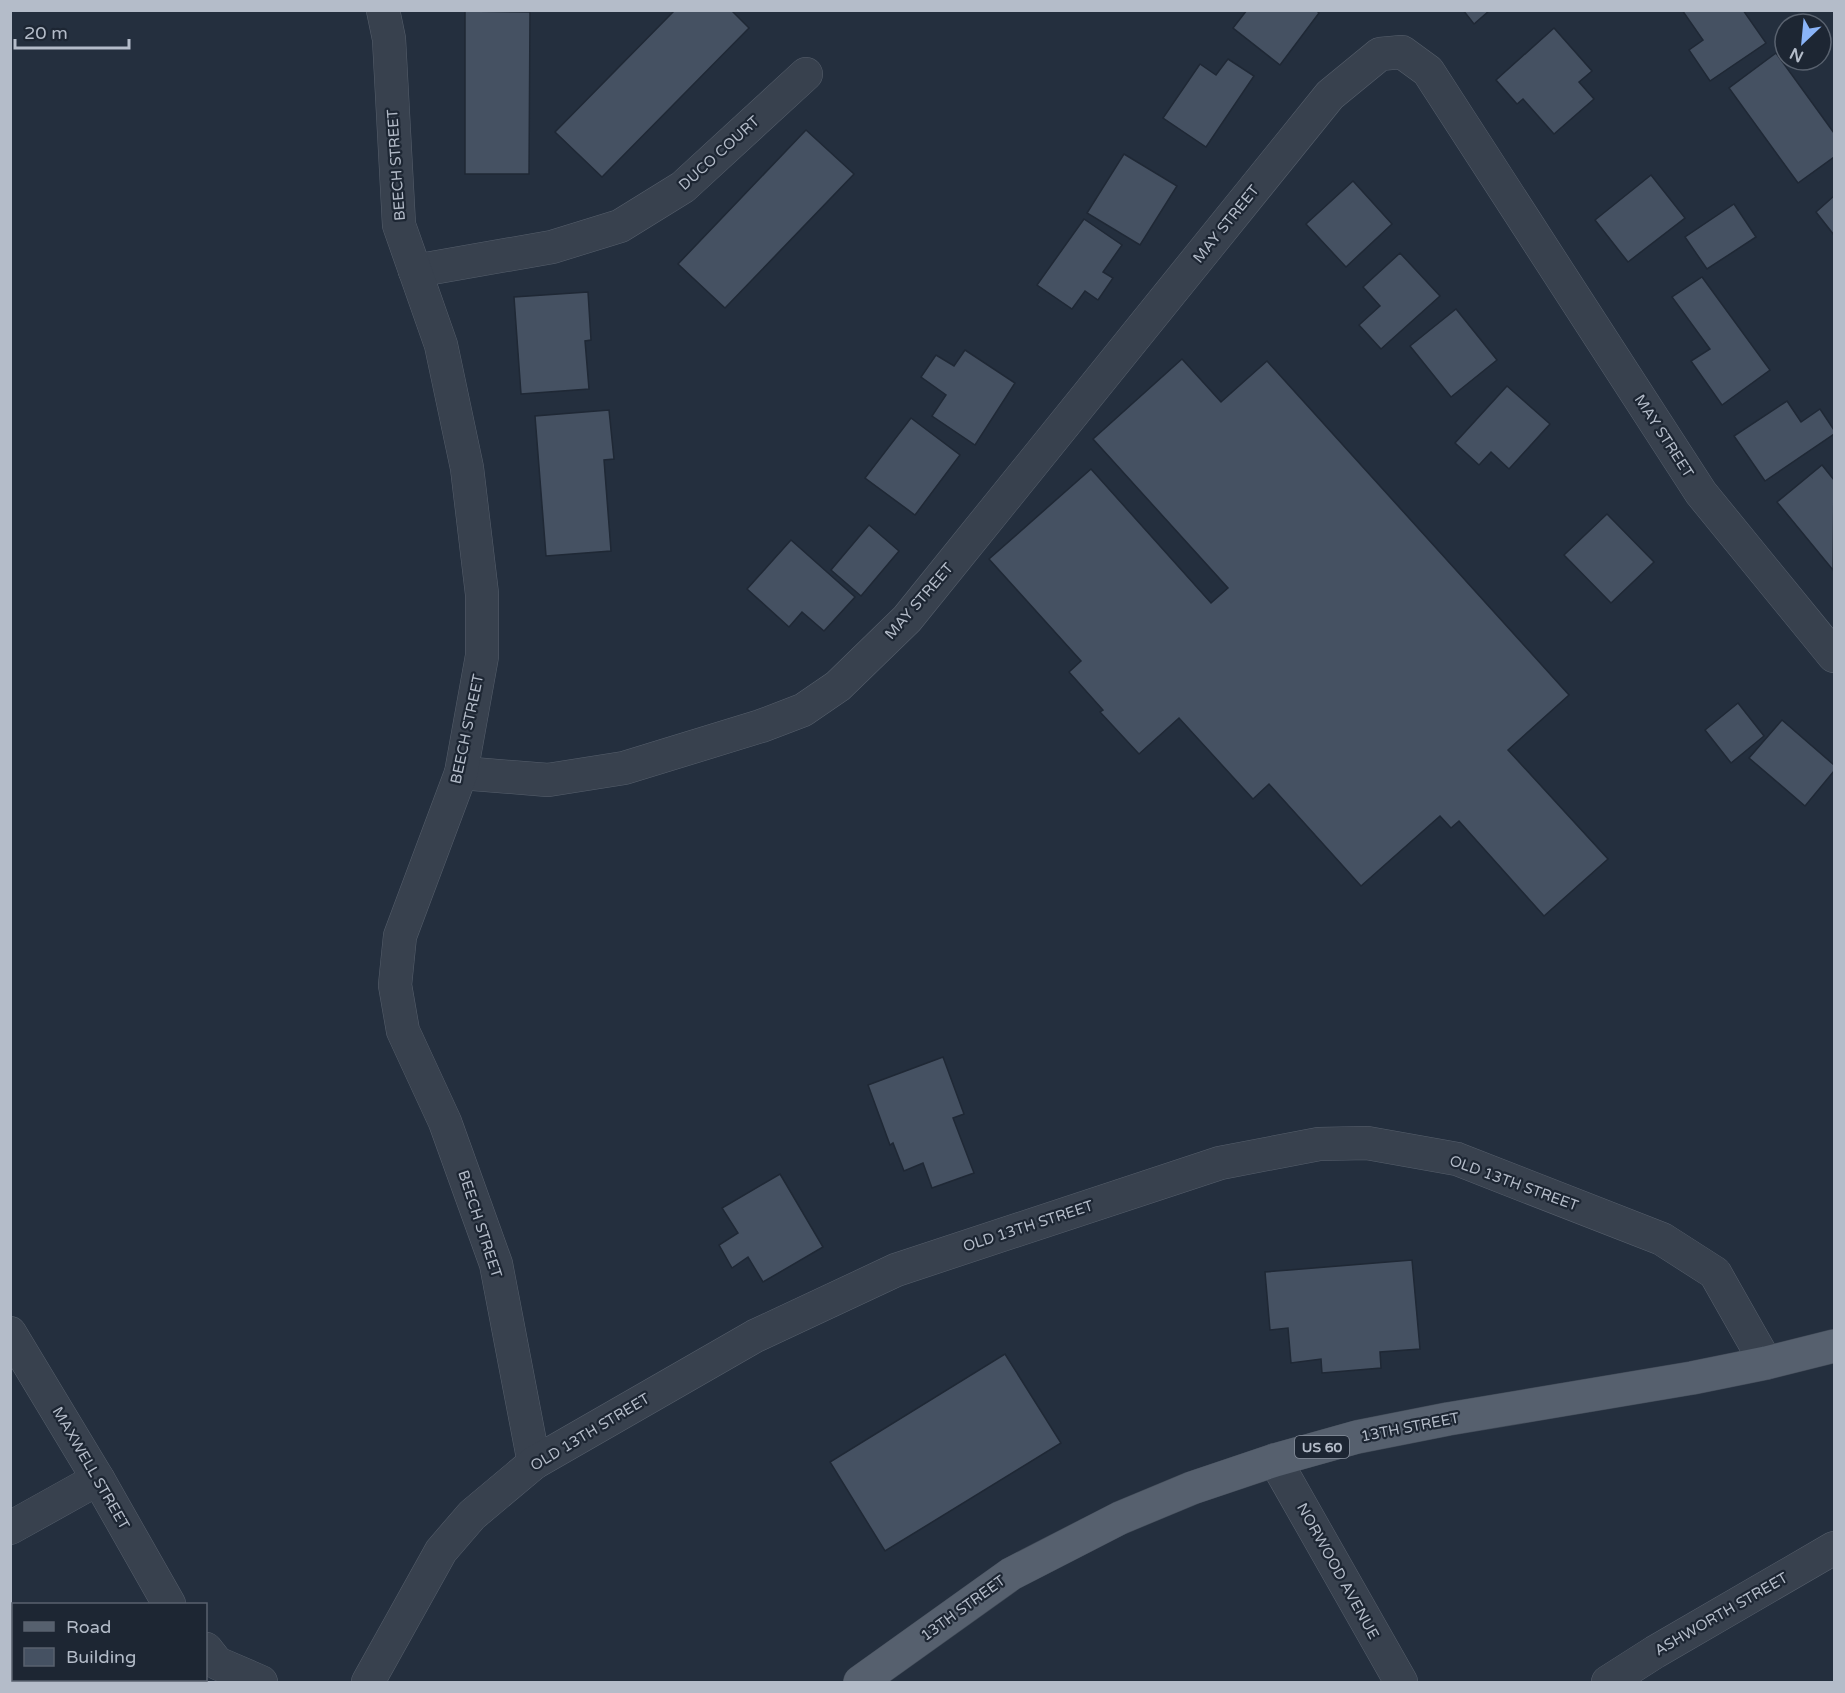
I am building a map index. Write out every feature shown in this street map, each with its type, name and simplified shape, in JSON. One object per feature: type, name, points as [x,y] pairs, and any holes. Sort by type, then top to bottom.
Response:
[{"type":"main road","name":"13TH STREET","points":[[860,1683],[1011,1574],[1120,1518],[1192,1488],[1275,1460],[1357,1437],[1448,1419],[1692,1378],[1834,1346]]},
{"type":"street","name":"BEECH STREET","points":[[383,10],[389,39],[399,225],[441,345],[464,457],[482,594],[482,656],[461,773],[400,936],[395,984],[403,1031],[446,1122],[496,1264],[534,1462]]},
{"type":"street","name":"MAY STREET","points":[[461,773],[548,780],[624,768],[761,726],[802,710],[838,686],[907,619],[1330,95],[1380,54],[1402,52],[1428,71],[1701,492],[1834,656]]},
{"type":"street","name":"DUCO COURT","points":[[415,272],[552,248],[620,226],[683,187],[806,74]]},
{"type":"street","name":"OLD 13TH STREET","points":[[368,1683],[441,1551],[472,1515],[534,1462],[755,1336],[896,1270],[1220,1163],[1319,1144],[1367,1143],[1457,1159],[1662,1239],[1715,1273],[1766,1363]]},
{"type":"street","name":"MAXWELL STREET","points":[[10,1333],[98,1479],[168,1603]]},
{"type":"street","name":"NORWOOD AVENUE","points":[[1275,1460],[1401,1683]]},
{"type":"street","points":[[10,1528],[98,1479]]},
{"type":"street","name":"ASHWORTH STREET","points":[[1608,1683],[1655,1652],[1834,1548]]},
{"type":"street","points":[[207,1650],[217,1663],[261,1683]]},
{"type":"building","points":[[675,10],[731,10],[749,28],[602,177],[555,132]]},
{"type":"building","points":[[1247,10],[1316,10],[1319,13],[1280,65],[1233,28]]},
{"type":"building","points":[[1463,10],[1490,10],[1474,24]]},
{"type":"building","points":[[1682,10],[1743,10],[1766,43],[1710,81],[1689,50],[1703,40]]},
{"type":"building","points":[[465,11],[530,12],[529,174],[465,174]]},
{"type":"building","points":[[1554,28],[1592,71],[1579,82],[1594,99],[1554,134],[1523,99],[1517,104],[1496,80]]},
{"type":"building","points":[[1773,55],[1773,72],[1790,72],[1834,133],[1834,157],[1798,183],[1729,88]]},
{"type":"building","points":[[1228,59],[1254,76],[1206,147],[1163,118],[1200,64],[1216,75]]},
{"type":"building","points":[[806,130],[854,174],[725,308],[678,264]]},
{"type":"building","points":[[1124,154],[1177,186],[1140,245],[1087,213]]},
{"type":"building","points":[[1651,175],[1685,218],[1628,262],[1595,220]]},
{"type":"building","points":[[1353,181],[1392,224],[1346,267],[1306,224]]},
{"type":"building","points":[[1834,196],[1834,235],[1816,212]]},
{"type":"building","points":[[1734,204],[1756,237],[1707,269],[1685,237]]},
{"type":"building","points":[[1084,219],[1122,245],[1103,272],[1113,278],[1098,300],[1085,291],[1072,309],[1037,285]]},
{"type":"building","points":[[1400,253],[1440,296],[1381,349],[1359,325],[1380,306],[1363,287]]},
{"type":"building","points":[[1702,277],[1770,370],[1722,405],[1691,361],[1710,349],[1672,297]]},
{"type":"building","points":[[588,292],[591,340],[585,341],[589,389],[521,394],[514,297]]},
{"type":"building","points":[[1456,309],[1497,360],[1451,397],[1410,346]]},
{"type":"building","points":[[965,350],[1015,383],[975,445],[932,416],[946,395],[921,377],[936,355],[954,366]]},
{"type":"building","points":[[1182,359],[1221,402],[1267,361],[1569,695],[1508,750],[1608,859],[1544,916],[1459,821],[1451,828],[1440,816],[1361,886],[1269,784],[1253,799],[1179,718],[1139,754],[1100,712],[1103,710],[1069,672],[1081,661],[989,559],[1091,469],[1211,603],[1228,588],[1093,439]]},
{"type":"building","points":[[1507,386],[1550,424],[1509,469],[1491,452],[1479,465],[1455,443]]},
{"type":"building","points":[[1787,401],[1801,422],[1820,409],[1834,430],[1834,434],[1765,481],[1734,436]]},
{"type":"building","points":[[609,410],[614,459],[604,460],[611,551],[546,556],[535,416]]},
{"type":"building","points":[[911,418],[960,455],[915,515],[865,478]]},
{"type":"building","points":[[1822,465],[1834,480],[1833,570],[1777,502]]},
{"type":"building","points":[[1607,514],[1654,562],[1611,603],[1564,555]]},
{"type":"building","points":[[869,525],[899,551],[861,596],[831,570]]},
{"type":"building","points":[[791,540],[855,597],[824,631],[802,612],[789,627],[747,589]]},
{"type":"building","points":[[1738,703],[1764,736],[1731,763],[1705,730]]},
{"type":"building","points":[[1782,720],[1834,765],[1834,771],[1805,806],[1749,758]]},
{"type":"building","points":[[943,1057],[964,1114],[953,1118],[974,1173],[932,1188],[923,1163],[904,1171],[893,1143],[890,1145],[868,1085]]},
{"type":"building","points":[[780,1174],[823,1247],[763,1282],[748,1257],[732,1268],[719,1245],[738,1233],[722,1208]]},
{"type":"building","points":[[1412,1260],[1420,1349],[1380,1352],[1381,1368],[1322,1373],[1321,1359],[1291,1363],[1288,1328],[1270,1330],[1265,1272]]},
{"type":"building","points":[[1005,1354],[1061,1443],[885,1551],[830,1462]]}]
